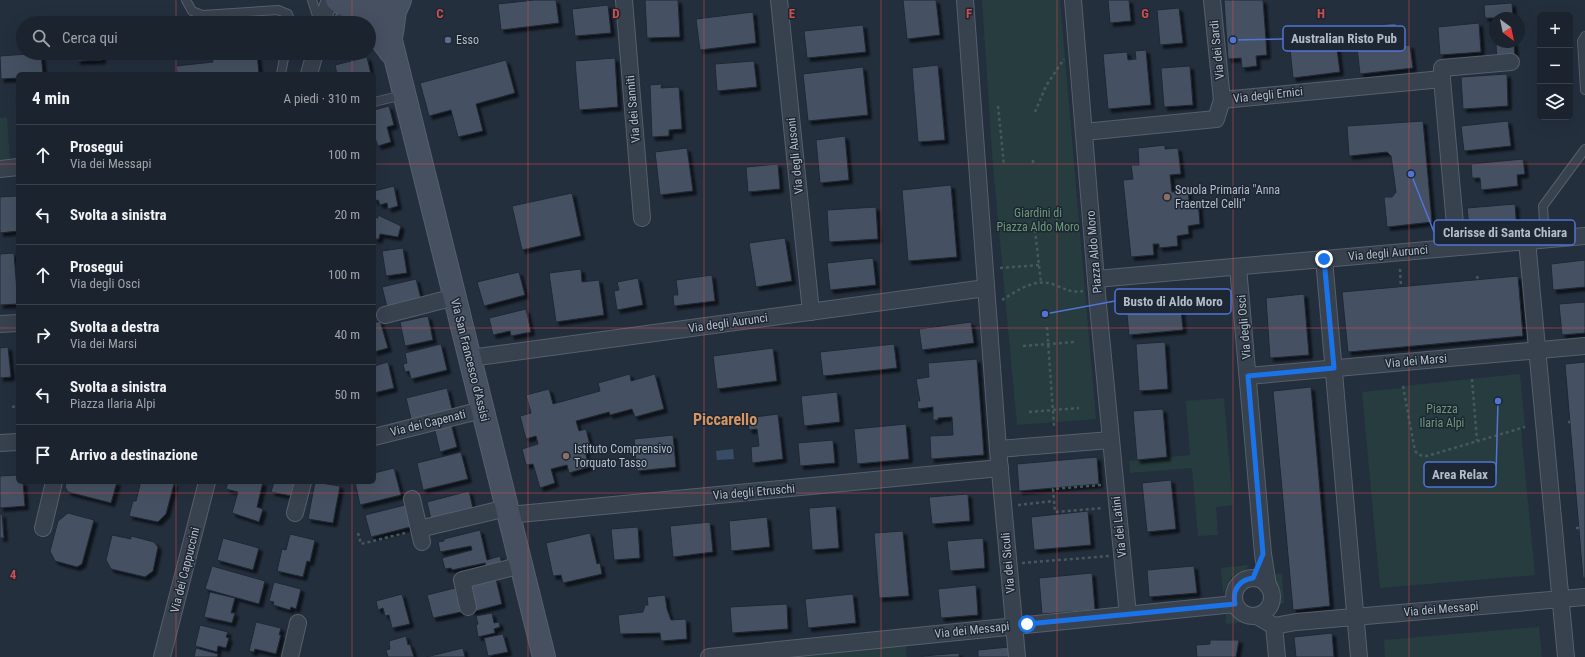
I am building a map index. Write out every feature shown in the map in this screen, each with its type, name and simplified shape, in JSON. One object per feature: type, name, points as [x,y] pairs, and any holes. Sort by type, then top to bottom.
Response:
[{"type":"street","points":[[323,16],[330,0]]},
{"type":"street","points":[[337,0],[347,6],[366,4]]},
{"type":"street","name":"Via San Francesco d'Assisi","points":[[381,0],[388,48]]},
{"type":"street","name":"Via San Francesco d'Assisi","points":[[388,48],[394,17],[400,0]]},
{"type":"street","name":"Via dei Sanniti","points":[[624,0],[642,218]]},
{"type":"street","name":"Via degli Ausoni","points":[[779,0],[811,312]]},
{"type":"street","points":[[965,0],[1000,468]]},
{"type":"street","name":"Piazza Aldo Moro","points":[[1073,0],[1084,132],[1092,285],[1111,440]]},
{"type":"street","name":"Via dei Sardi","points":[[1212,0],[1222,100]]},
{"type":"street","points":[[350,16],[366,4]]},
{"type":"street","name":"Via San Francesco d'Assisi","points":[[366,4],[372,16]]},
{"type":"street","name":"Via San Francesco d'Assisi","points":[[376,24],[388,48],[406,95],[482,410],[544,657]]},
{"type":"street","points":[[310,72],[314,60]]},
{"type":"street","points":[[1457,248],[1442,68],[1511,62]]},
{"type":"street","name":"Via degli Ernici","points":[[1084,132],[1216,119],[1222,100],[1442,79]]},
{"type":"street","points":[[0,169],[16,167]]},
{"type":"street","name":"Via degli Aurunci","points":[[1092,285],[1238,267],[1585,236]]},
{"type":"street","points":[[1527,241],[1566,657]]},
{"type":"street","points":[[1324,259],[1360,657]]},
{"type":"street","name":"Via degli Osci","points":[[1238,267],[1263,554],[1268,586]]},
{"type":"street","name":"Via degli Aurunci","points":[[470,358],[986,288]]},
{"type":"street","points":[[385,315],[455,297]]},
{"type":"street","points":[[0,324],[16,323]]},
{"type":"street","name":"Via dei Marsi","points":[[1248,376],[1585,346]]},
{"type":"street","name":"Via dei Capenati","points":[[376,436],[482,410]]},
{"type":"street","points":[[998,449],[1111,440]]},
{"type":"street","name":"Via dei Latini","points":[[1111,440],[1128,615]]},
{"type":"street","points":[[0,444],[16,442]]},
{"type":"street","name":"Via degli Etruschi","points":[[421,536],[508,512],[1000,468]]},
{"type":"street","name":"Via dei Siculi","points":[[1000,468],[1017,657]]},
{"type":"street","points":[[43,528],[54,484]]},
{"type":"street","name":"Via dei Cappuccini","points":[[162,657],[206,484]]},
{"type":"street","points":[[295,513],[302,484]]},
{"type":"street","points":[[412,499],[421,536]]},
{"type":"street","name":"Via degli Osci","points":[[1253,578],[1263,554]]},
{"type":"street","points":[[468,607],[462,580],[522,565]]},
{"type":"street","points":[[1257,616],[1262,614],[1270,605],[1272,595],[1268,586],[1264,582],[1253,578],[1241,582],[1237,586],[1233,598],[1238,609],[1246,615],[1257,616],[1274,626],[1277,657]]},
{"type":"street","name":"Via dei Messapi","points":[[1274,626],[1296,622],[1356,616],[1585,597]]},
{"type":"street","name":"Via dei Messapi","points":[[709,657],[1235,604]]},
{"type":"street","points":[[1270,605],[1296,622]]},
{"type":"street","points":[[290,657],[298,623]]},
{"type":"lane","points":[[186,0],[192,11],[202,15],[278,10],[288,14],[289,16]]},
{"type":"lane","points":[[312,0],[318,16]]},
{"type":"lane","points":[[1585,36],[1582,41],[1585,90]]},
{"type":"lane","points":[[281,72],[284,60]]},
{"type":"lane","points":[[376,102],[406,95]]},
{"type":"lane","points":[[1545,240],[1543,206],[1585,149]]},
{"type":"path","points":[[1035,112],[1046,86],[1067,55]]},
{"type":"path","points":[[998,106],[1004,165]]},
{"type":"path","points":[[1035,230],[1041,283]]},
{"type":"path","points":[[1000,268],[1039,265]]},
{"type":"path","points":[[1400,269],[1401,287]]},
{"type":"path","points":[[1002,300],[1024,287],[1041,283],[1054,285],[1073,292],[1092,285]]},
{"type":"path","points":[[1047,327],[1054,426]]},
{"type":"path","points":[[1022,346],[1075,342]]},
{"type":"path","points":[[1472,379],[1477,442]]},
{"type":"path","points":[[1403,386],[1415,451],[1419,455],[1427,456],[1525,427]]},
{"type":"path","points":[[12,407],[16,406]]},
{"type":"path","points":[[1029,412],[1079,408]]},
{"type":"path","points":[[1104,485],[1054,489],[1054,501],[1055,512],[1105,508]]},
{"type":"path","points":[[1018,505],[1054,501]]},
{"type":"path","points":[[358,533],[361,544],[421,536]]},
{"type":"path","points":[[1022,563],[1109,556]]},
{"type":"green space","name":"Giardini di Piazza Aldo Moro","points":[[982,0],[1060,0],[1096,419],[1017,425],[993,166]]},
{"type":"green space","points":[[7,117],[10,162],[0,163],[0,118]]},
{"type":"green space","name":"Piazza Ilaria Alpi","points":[[1520,374],[1525,427],[1521,429],[1535,575],[1380,588],[1362,392],[1403,388],[1403,386]]},
{"type":"green space","points":[[1224,398],[1233,505],[1216,507],[1218,535],[1198,536],[1192,468],[1130,473],[1129,461],[1190,455],[1186,401]]},
{"type":"green space","points":[[1249,565],[1245,570],[1231,577],[1223,593],[1221,568]]},
{"type":"green space","points":[[1282,573],[1284,603],[1277,604],[1275,600],[1274,574]]},
{"type":"green space","points":[[1231,613],[1249,622],[1226,624],[1226,614]]},
{"type":"green space","points":[[1539,627],[1542,657],[1385,657],[1384,640]]},
{"type":"green space","points":[[905,639],[907,657],[768,657]]},
{"type":"water","points":[[733,449],[734,459],[717,460],[716,451]]},
{"type":"building","points":[[534,0],[556,0],[559,23],[501,30],[498,4]]},
{"type":"building","points":[[645,0],[678,0],[680,37],[647,38]]},
{"type":"building","points":[[903,0],[936,0],[940,35],[907,39]]},
{"type":"building","points":[[1108,0],[1129,0],[1131,21],[1110,23]]},
{"type":"building","points":[[1224,0],[1263,0],[1267,55],[1256,56],[1257,66],[1242,68],[1241,58],[1228,59]]},
{"type":"building","points":[[1512,3],[1513,12],[1489,12],[1489,18],[1485,18],[1484,5]]},
{"type":"building","points":[[608,5],[611,33],[575,36],[572,9]]},
{"type":"building","points":[[1179,8],[1183,43],[1160,45],[1157,10]]},
{"type":"building","points":[[753,12],[756,43],[700,50],[696,19]]},
{"type":"building","points":[[1396,23],[1398,35],[1394,36],[1395,47],[1410,45],[1413,68],[1360,74],[1357,48],[1366,47],[1363,27]]},
{"type":"building","points":[[1479,23],[1481,52],[1440,55],[1438,27]]},
{"type":"building","points":[[863,25],[866,52],[807,58],[804,31]]},
{"type":"building","points":[[1310,36],[1311,45],[1336,42],[1340,72],[1293,78],[1289,39]]},
{"type":"building","points":[[1496,48],[1514,48],[1515,59],[1497,60]]},
{"type":"building","points":[[1146,50],[1151,105],[1108,109],[1103,54],[1127,52],[1128,60],[1136,59],[1135,51]]},
{"type":"building","points":[[16,55],[16,60],[42,60],[43,72],[16,72],[16,78],[1,79],[0,56]]},
{"type":"building","points":[[615,58],[618,107],[579,110],[575,61]]},
{"type":"building","points":[[77,60],[102,60],[77,61]]},
{"type":"building","points":[[213,60],[258,60],[259,72],[177,72],[176,66],[213,62]]},
{"type":"building","points":[[355,60],[368,60],[371,72],[337,72],[335,65]]},
{"type":"building","points":[[506,60],[515,93],[476,104],[483,131],[458,137],[451,110],[429,116],[420,83]]},
{"type":"building","points":[[754,61],[757,87],[717,91],[715,64]]},
{"type":"building","points":[[938,65],[945,140],[918,142],[912,68]]},
{"type":"building","points":[[1190,66],[1193,105],[1164,107],[1161,68]]},
{"type":"building","points":[[863,67],[868,115],[808,121],[803,74]]},
{"type":"building","points":[[1507,74],[1508,106],[1463,109],[1461,77]]},
{"type":"building","points":[[662,84],[661,88],[679,87],[682,129],[669,130],[669,136],[652,137],[650,85]]},
{"type":"building","points":[[389,106],[394,125],[387,127],[391,142],[378,146],[376,140],[376,109]]},
{"type":"building","points":[[1423,121],[1432,222],[1387,227],[1384,197],[1392,197],[1396,192],[1391,156],[1387,152],[1349,156],[1347,126]]},
{"type":"building","points":[[1508,121],[1511,146],[1464,151],[1461,126]]},
{"type":"building","points":[[845,136],[849,180],[820,183],[816,140]]},
{"type":"building","points":[[1165,145],[1165,149],[1178,148],[1181,174],[1170,175],[1172,192],[1188,191],[1189,201],[1198,200],[1200,224],[1188,226],[1189,234],[1177,236],[1178,246],[1159,248],[1159,244],[1153,244],[1154,255],[1131,257],[1123,180],[1133,179],[1131,165],[1139,165],[1138,148]]},
{"type":"building","points":[[687,148],[693,191],[660,195],[655,152]]},
{"type":"building","points":[[1523,159],[1525,174],[1517,175],[1518,186],[1481,190],[1480,178],[1472,178],[1471,164]]},
{"type":"building","points":[[778,164],[780,189],[748,192],[746,167]]},
{"type":"building","points":[[951,185],[957,257],[908,261],[902,190]]},
{"type":"building","points":[[394,186],[398,206],[388,209],[387,203],[380,205],[378,200],[376,200],[376,190]]},
{"type":"building","points":[[572,193],[581,236],[522,250],[512,206]]},
{"type":"building","points":[[16,196],[16,231],[0,233],[0,197]]},
{"type":"building","points":[[1515,204],[1517,232],[1470,236],[1467,208]]},
{"type":"building","points":[[876,207],[878,239],[829,242],[827,210]]},
{"type":"building","points":[[378,215],[401,226],[398,237],[380,234],[379,239],[376,239],[376,218],[378,218]]},
{"type":"building","points":[[785,238],[792,281],[756,287],[749,243]]},
{"type":"building","points":[[403,248],[407,273],[386,276],[382,251]]},
{"type":"building","points":[[14,253],[16,304],[0,305],[0,254]]},
{"type":"building","points":[[873,258],[876,285],[830,290],[827,263]]},
{"type":"building","points":[[1585,260],[1585,287],[1553,290],[1551,264]]},
{"type":"building","points":[[581,269],[582,282],[599,280],[604,315],[556,322],[549,273]]},
{"type":"building","points":[[519,272],[525,295],[484,306],[477,282]]},
{"type":"building","points":[[712,275],[715,301],[674,306],[673,295],[678,295],[676,280]]},
{"type":"building","points":[[1518,276],[1523,336],[1348,352],[1342,292]]},
{"type":"building","points":[[638,278],[643,305],[617,310],[614,291],[619,290],[617,282]]},
{"type":"building","points":[[416,279],[421,299],[387,307],[382,287]]},
{"type":"building","points":[[1304,294],[1309,355],[1270,358],[1266,298]]},
{"type":"building","points":[[1180,299],[1183,330],[1129,335],[1126,304]]},
{"type":"building","points":[[1585,302],[1585,333],[1562,335],[1559,304]]},
{"type":"building","points":[[526,309],[531,332],[511,336],[510,331],[493,335],[489,318]]},
{"type":"building","points":[[428,316],[433,340],[405,346],[400,322]]},
{"type":"building","points":[[380,321],[388,348],[376,351],[376,322]]},
{"type":"building","points":[[971,322],[974,343],[922,350],[919,329]]},
{"type":"building","points":[[1165,342],[1168,389],[1139,391],[1136,344]]},
{"type":"building","points":[[441,344],[447,370],[411,379],[409,371],[405,372],[403,364],[407,363],[405,353]]},
{"type":"building","points":[[894,344],[897,368],[823,376],[820,352]]},
{"type":"building","points":[[8,347],[11,377],[0,378],[0,348]]},
{"type":"building","points":[[773,348],[777,381],[717,389],[713,356]]},
{"type":"building","points":[[977,359],[984,455],[931,459],[930,436],[953,435],[952,417],[933,420],[933,407],[918,409],[917,401],[920,401],[916,379],[929,377],[928,363]]},
{"type":"building","points":[[388,362],[394,388],[376,392],[376,365]]},
{"type":"building","points":[[1585,362],[1585,578],[1583,578],[1565,364]]},
{"type":"building","points":[[630,374],[631,381],[655,374],[664,409],[635,417],[632,409],[610,415],[609,412],[576,421],[579,431],[586,429],[591,449],[585,451],[589,467],[569,473],[567,465],[551,469],[555,483],[540,488],[533,464],[526,465],[522,449],[538,444],[536,436],[526,439],[520,416],[531,413],[526,395],[549,389],[553,404],[600,391],[598,383]]},
{"type":"building","points":[[1311,387],[1330,606],[1293,610],[1273,391]]},
{"type":"building","points":[[447,388],[453,413],[412,423],[406,398]]},
{"type":"building","points":[[837,392],[840,422],[804,426],[801,396]]},
{"type":"building","points":[[1163,409],[1167,457],[1137,460],[1133,411]]},
{"type":"building","points":[[778,414],[783,459],[752,463],[751,447],[759,446],[757,429],[749,430],[747,418]]},
{"type":"building","points":[[451,423],[457,447],[440,452],[434,427]]},
{"type":"building","points":[[906,424],[909,459],[857,464],[854,429]]},
{"type":"building","points":[[673,435],[676,467],[637,471],[634,439]]},
{"type":"building","points":[[833,440],[835,463],[800,466],[798,443]]},
{"type":"building","points":[[461,452],[468,479],[423,490],[417,463]]},
{"type":"building","points":[[1097,457],[1099,484],[1019,491],[1017,464]]},
{"type":"building","points":[[394,468],[401,495],[360,505],[355,484],[376,484],[376,472]]},
{"type":"building","points":[[16,475],[16,484],[23,484],[25,506],[0,508],[0,476]]},
{"type":"building","points":[[1171,480],[1176,529],[1147,532],[1142,483]]},
{"type":"building","points":[[66,484],[116,484],[111,503],[68,492],[65,487]]},
{"type":"building","points":[[139,484],[174,484],[166,514],[158,522],[129,516],[133,501],[136,501]]},
{"type":"building","points":[[227,484],[263,484],[257,507],[263,509],[259,522],[232,513],[238,492],[226,489]]},
{"type":"building","points":[[273,484],[300,484],[297,497],[271,492]]},
{"type":"building","points":[[315,484],[340,486],[333,523],[308,519]]},
{"type":"building","points":[[469,491],[474,513],[432,524],[427,502]]},
{"type":"building","points":[[968,494],[970,521],[932,524],[929,497]]},
{"type":"building","points":[[409,504],[414,526],[371,537],[365,515]]},
{"type":"building","points":[[836,506],[839,548],[812,550],[809,508]]},
{"type":"building","points":[[1088,511],[1091,545],[1034,550],[1031,517]]},
{"type":"building","points":[[68,513],[94,520],[82,564],[77,567],[55,561],[50,551],[58,521]]},
{"type":"building","points":[[0,514],[2,514],[4,538],[0,538]]},
{"type":"building","points":[[767,517],[770,547],[731,551],[729,521]]},
{"type":"building","points":[[710,522],[713,552],[673,557],[670,526]]},
{"type":"building","points":[[638,527],[640,558],[614,560],[611,529]]},
{"type":"building","points":[[480,530],[487,560],[500,556],[503,568],[487,568],[485,563],[452,570],[451,568],[445,569],[442,558],[472,550],[471,546],[440,552],[438,542],[444,541],[444,539]]},
{"type":"building","points":[[903,531],[909,596],[879,598],[874,533]]},
{"type":"building","points":[[590,533],[597,564],[600,563],[602,574],[563,583],[561,575],[553,576],[546,543]]},
{"type":"building","points":[[290,534],[315,540],[310,562],[307,561],[303,577],[277,571],[282,549],[286,550]]},
{"type":"building","points":[[112,535],[131,539],[131,536],[154,542],[158,547],[153,571],[145,577],[111,569],[106,560]]},
{"type":"building","points":[[223,538],[259,548],[253,570],[217,560]]},
{"type":"building","points":[[983,538],[985,568],[950,571],[947,541]]},
{"type":"building","points":[[212,566],[265,581],[259,604],[205,589]]},
{"type":"building","points":[[1194,566],[1197,593],[1149,597],[1147,570]]},
{"type":"building","points":[[1092,573],[1095,610],[1042,614],[1039,578]]},
{"type":"building","points":[[496,579],[502,604],[472,612],[465,582]]},
{"type":"building","points":[[274,582],[301,589],[296,609],[291,607],[290,610],[273,605],[274,602],[269,601]]},
{"type":"building","points":[[976,585],[978,615],[941,618],[938,589]]},
{"type":"building","points":[[455,588],[461,612],[433,618],[427,595]]},
{"type":"building","points":[[210,592],[235,598],[231,613],[235,613],[232,623],[204,617]]},
{"type":"building","points":[[402,594],[410,624],[392,628],[389,615],[385,616],[383,608],[378,610],[376,601]]},
{"type":"building","points":[[853,594],[856,623],[808,628],[805,599]]},
{"type":"building","points":[[665,595],[667,609],[671,620],[686,619],[687,639],[661,641],[660,633],[620,634],[618,615],[643,612],[645,605],[648,605],[647,597]]},
{"type":"building","points":[[787,604],[788,629],[732,633],[730,607]]},
{"type":"building","points":[[492,613],[494,623],[499,622],[500,627],[494,629],[495,633],[478,637],[476,625],[478,624],[476,616]]},
{"type":"building","points":[[256,622],[281,628],[279,635],[281,635],[276,654],[255,649],[254,652],[249,651]]},
{"type":"building","points":[[200,625],[228,632],[226,637],[229,638],[226,648],[218,646],[217,652],[195,646]]},
{"type":"building","points":[[1332,633],[1334,657],[1296,657],[1294,637]]},
{"type":"building","points":[[503,634],[508,652],[488,656],[484,638]]},
{"type":"building","points":[[406,636],[408,645],[410,644],[414,657],[388,657],[386,650],[390,649],[389,641]]},
{"type":"building","points":[[1210,640],[1239,640],[1236,657],[1197,657],[1196,645],[1210,644]]},
{"type":"building","points":[[1009,647],[1010,657],[978,657],[978,650]]},
{"type":"building","points":[[196,648],[218,654],[217,657],[194,657]]},
{"type":"building","points":[[463,648],[465,657],[426,657]]},
{"type":"building","points":[[959,653],[959,657],[923,657],[923,656]]},
{"type":"place","name":"Esso","points":[[448,40]]},
{"type":"place","name":"Australian Risto Pub","points":[[1233,40]]},
{"type":"place","name":"Clarisse di Santa Chiara","points":[[1411,174]]},
{"type":"place","name":"Scuola Primaria \"Anna Fraentzel Celli\"","points":[[1167,197]]},
{"type":"place","name":"Busto di Aldo Moro","points":[[1045,314]]},
{"type":"place","name":"Area Relax","points":[[1498,401]]},
{"type":"place","name":"Istituto Comprensivo Torquato Tasso","points":[[566,456]]},
{"type":"district","name":"Piccarello","points":[[725,419]]},
{"type":"route","points":[[1027,624],[1235,604],[1233,598],[1237,586],[1241,582],[1253,578],[1263,554],[1248,376],[1334,368],[1324,259]]}]
